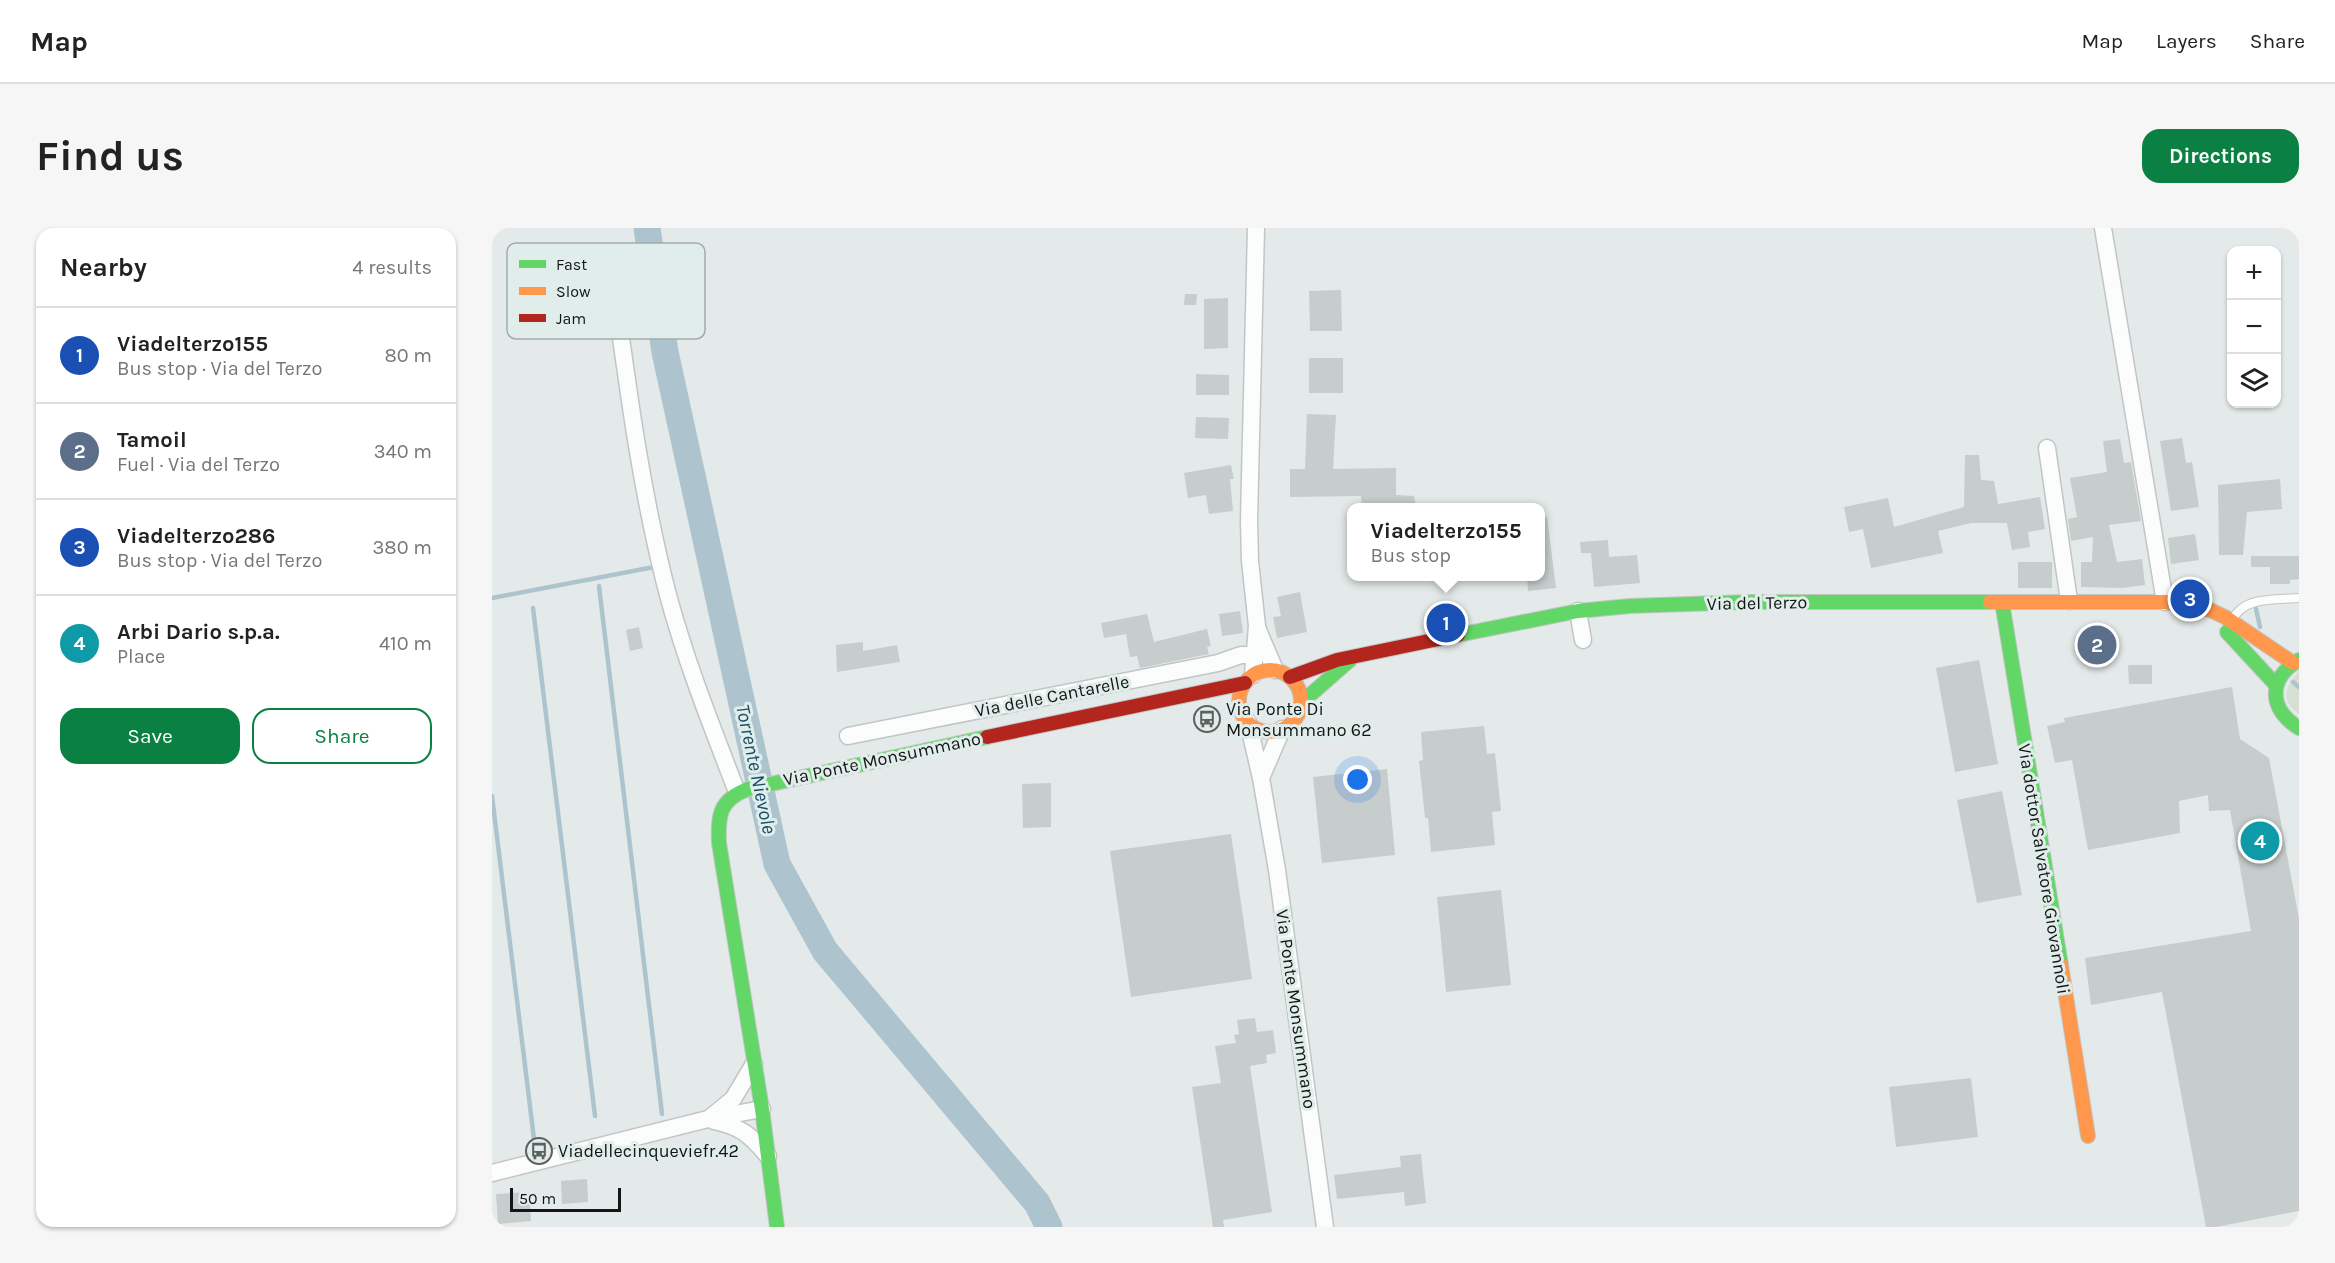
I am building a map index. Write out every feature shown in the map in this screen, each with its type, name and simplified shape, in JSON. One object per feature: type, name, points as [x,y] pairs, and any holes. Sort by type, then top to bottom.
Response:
[{"type":"street","points":[[1244,716],[1240,696],[1249,679],[1255,655],[1257,626],[1250,561],[1249,521],[1256,228]]},
{"type":"street","points":[[2103,228],[2165,602]]},
{"type":"street","points":[[621,339],[632,426],[668,596],[701,698],[742,790],[728,798],[720,813],[719,843],[762,1109],[777,1227]]},
{"type":"street","points":[[2047,448],[2069,602]]},
{"type":"street","name":"Via del Terzo","points":[[1282,673],[1578,611],[1630,606],[1748,602],[2165,602],[2210,610],[2231,621],[2272,651],[2296,662]]},
{"type":"street","name":"Via dottor Salvatore Giovannoli","points":[[2002,602],[2088,1136]]},
{"type":"street","points":[[2188,606],[2221,627],[2276,685]]},
{"type":"street","points":[[1578,611],[1583,640]]},
{"type":"street","points":[[1257,626],[1282,673],[1299,690],[1302,703]]},
{"type":"street","name":"Via delle Cantarelle","points":[[848,736],[1168,674],[1218,663],[1241,655],[1255,655]]},
{"type":"street","points":[[1168,674],[1178,696],[1202,697],[1244,716],[1255,728],[1268,731],[1282,729],[1294,720],[1302,703],[1354,657]]},
{"type":"street","points":[[2296,662],[2285,668],[2276,685],[2274,696],[2283,717],[2299,728]]},
{"type":"street","points":[[1249,679],[1264,671],[1282,673]]},
{"type":"street","name":"Via Ponte Monsummano","points":[[742,790],[1249,679]]},
{"type":"street","name":"Via Ponte Monsummano","points":[[1244,716],[1261,778],[1280,893],[1325,1227]]},
{"type":"street","points":[[1261,778],[1282,729]]},
{"type":"street","points":[[708,1119],[733,1099],[754,1064]]},
{"type":"street","points":[[492,1173],[708,1119],[762,1109]]},
{"type":"street","points":[[708,1119],[734,1126],[755,1141],[768,1156]]},
{"type":"lane","points":[[2231,621],[2238,609],[2251,603],[2299,598]]},
{"type":"shaded area","points":[[2299,671],[2299,714],[2289,703],[2287,692]]},
{"type":"building","points":[[1341,290],[1342,331],[1310,331],[1309,291]]},
{"type":"building","points":[[1185,294],[1197,294],[1196,305],[1184,305]]},
{"type":"building","points":[[1228,298],[1228,348],[1204,349],[1204,299]]},
{"type":"building","points":[[1309,358],[1343,358],[1343,393],[1309,393]]},
{"type":"building","points":[[1196,374],[1229,375],[1229,395],[1196,395]]},
{"type":"building","points":[[1307,414],[1336,415],[1333,469],[1396,468],[1396,495],[1414,496],[1415,503],[1362,503],[1361,496],[1290,497],[1290,469],[1305,469]]},
{"type":"building","points":[[1196,417],[1229,418],[1228,439],[1195,438]]},
{"type":"building","points":[[2182,438],[2186,463],[2192,462],[2199,507],[2171,511],[2160,441]]},
{"type":"building","points":[[2120,439],[2124,463],[2131,462],[2141,521],[2109,525],[2117,562],[2142,559],[2145,585],[2122,588],[2081,587],[2081,562],[2092,562],[2093,537],[2071,541],[2068,519],[2077,517],[2070,478],[2107,472],[2103,441]]},
{"type":"building","points":[[1965,455],[1979,455],[1981,480],[1994,481],[1998,504],[2040,497],[2045,529],[2028,532],[2030,547],[2012,550],[2007,523],[1971,523],[1938,531],[1943,553],[1871,568],[1863,529],[1849,532],[1844,507],[1888,498],[1894,527],[1964,507]]},
{"type":"building","points":[[1231,465],[1234,479],[1230,479],[1233,511],[1209,514],[1206,495],[1188,498],[1184,473]]},
{"type":"building","points":[[2280,479],[2282,509],[2247,512],[2243,555],[2219,555],[2218,485]]},
{"type":"building","points":[[1545,517],[1547,517],[1556,588],[1528,591],[1527,581],[1545,581]]},
{"type":"building","points":[[2195,534],[2199,560],[2171,564],[2168,538]]},
{"type":"building","points":[[1608,540],[1609,557],[1637,555],[1640,583],[1594,587],[1591,553],[1581,553],[1580,542]]},
{"type":"building","points":[[2251,556],[2299,556],[2299,579],[2290,580],[2290,584],[2270,584],[2270,567],[2251,567]]},
{"type":"building","points":[[2018,562],[2052,562],[2052,588],[2018,588]]},
{"type":"building","points":[[1300,592],[1307,632],[1277,638],[1273,617],[1281,616],[1277,597]]},
{"type":"building","points":[[1240,611],[1243,633],[1222,636],[1219,614]]},
{"type":"building","points":[[1147,614],[1154,642],[1207,629],[1211,646],[1207,647],[1209,654],[1140,668],[1137,656],[1130,657],[1126,634],[1104,638],[1101,623]]},
{"type":"building","points":[[639,627],[643,648],[630,651],[626,630]]},
{"type":"building","points":[[2088,627],[2107,627],[2107,665],[2088,665]]},
{"type":"building","points":[[863,642],[863,651],[897,645],[900,662],[837,672],[836,645]]},
{"type":"building","points":[[1979,660],[1998,764],[1955,772],[1936,668]]},
{"type":"building","points":[[2128,665],[2152,665],[2152,684],[2129,684]]},
{"type":"building","points":[[2232,687],[2240,739],[2269,758],[2299,919],[2299,1211],[2206,1227],[2162,992],[2091,1005],[2085,958],[2251,931],[2230,810],[2209,811],[2208,795],[2179,801],[2180,833],[2088,850],[2072,760],[2055,763],[2047,726],[2065,722],[2064,718]]},
{"type":"building","points":[[1484,726],[1487,754],[1495,753],[1501,811],[1492,812],[1495,845],[1431,852],[1419,761],[1423,760],[1421,732]]},
{"type":"building","points":[[1387,769],[1395,855],[1322,863],[1313,777]]},
{"type":"building","points":[[1051,783],[1051,827],[1023,828],[1022,784]]},
{"type":"building","points":[[2002,791],[2022,895],[1977,903],[1957,800]]},
{"type":"building","points":[[1231,834],[1252,979],[1131,997],[1110,851]]},
{"type":"building","points":[[1501,890],[1511,985],[1446,992],[1437,897]]},
{"type":"building","points":[[1255,1018],[1257,1032],[1273,1030],[1276,1053],[1266,1055],[1267,1063],[1250,1066],[1272,1212],[1223,1220],[1224,1227],[1213,1227],[1192,1087],[1221,1083],[1215,1046],[1236,1043],[1234,1035],[1239,1034],[1237,1020]]},
{"type":"building","points":[[1971,1078],[1978,1137],[1896,1147],[1889,1087]]},
{"type":"building","points":[[1421,1154],[1426,1203],[1405,1206],[1404,1192],[1337,1199],[1334,1175],[1401,1167],[1400,1156]]},
{"type":"building","points":[[587,1179],[588,1202],[562,1204],[561,1181]]},
{"type":"building","points":[[529,1192],[531,1221],[498,1224],[496,1194]]},
{"type":"waterway","name":"Torrente Nievole","points":[[647,228],[649,243]]},
{"type":"waterway","name":"Torrente Nievole","points":[[663,339],[777,864],[825,951],[1037,1203],[1049,1227]]},
{"type":"waterway","points":[[492,598],[654,567]]},
{"type":"waterway","points":[[599,586],[662,1114]]},
{"type":"waterway","points":[[533,608],[595,1116]]},
{"type":"waterway","points":[[2256,609],[2260,627]]},
{"type":"waterway","points":[[2293,682],[2299,687]]},
{"type":"waterway","points":[[492,796],[534,1139]]},
{"type":"traffic: fast","points":[[1458,635],[1578,611],[1630,606],[1748,602],[1990,602]]},
{"type":"traffic: fast","points":[[2002,602],[2061,965]]},
{"type":"traffic: fast","points":[[2227,632],[2276,685]]},
{"type":"traffic: fast","points":[[1301,703],[1350,660]]},
{"type":"traffic: fast","points":[[2299,660],[2282,676],[2277,684],[2276,694],[2277,703],[2282,712],[2299,728]]},
{"type":"traffic: fast","points":[[777,1227],[762,1109],[719,843],[722,810],[731,798],[748,789],[987,737]]},
{"type":"traffic: slow","points":[[1990,602],[2165,602],[2210,610],[2225,617],[2293,663]]},
{"type":"traffic: slow","points":[[1270,670],[1292,679],[1301,701],[1292,723],[1270,732],[1248,723],[1239,701],[1248,679],[1270,670]]},
{"type":"traffic: slow","points":[[2061,965],[2088,1136]]},
{"type":"traffic: jam","points":[[1290,677],[1337,660],[1458,635]]},
{"type":"traffic: jam","points":[[987,737],[1245,683]]},
{"type":"place","name":"Viadelterzo286","points":[[2190,599]]},
{"type":"place","name":"Viadelterzo155","points":[[1446,623]]},
{"type":"place","name":"Tamoil","points":[[2097,645]]},
{"type":"place","name":"Via Ponte Di Monsummano 62","points":[[1207,719]]},
{"type":"place","name":"Arbi Dario s.p.a.","points":[[2260,841]]},
{"type":"place","name":"Viadellecinqueviefr.42","points":[[539,1151]]}]
